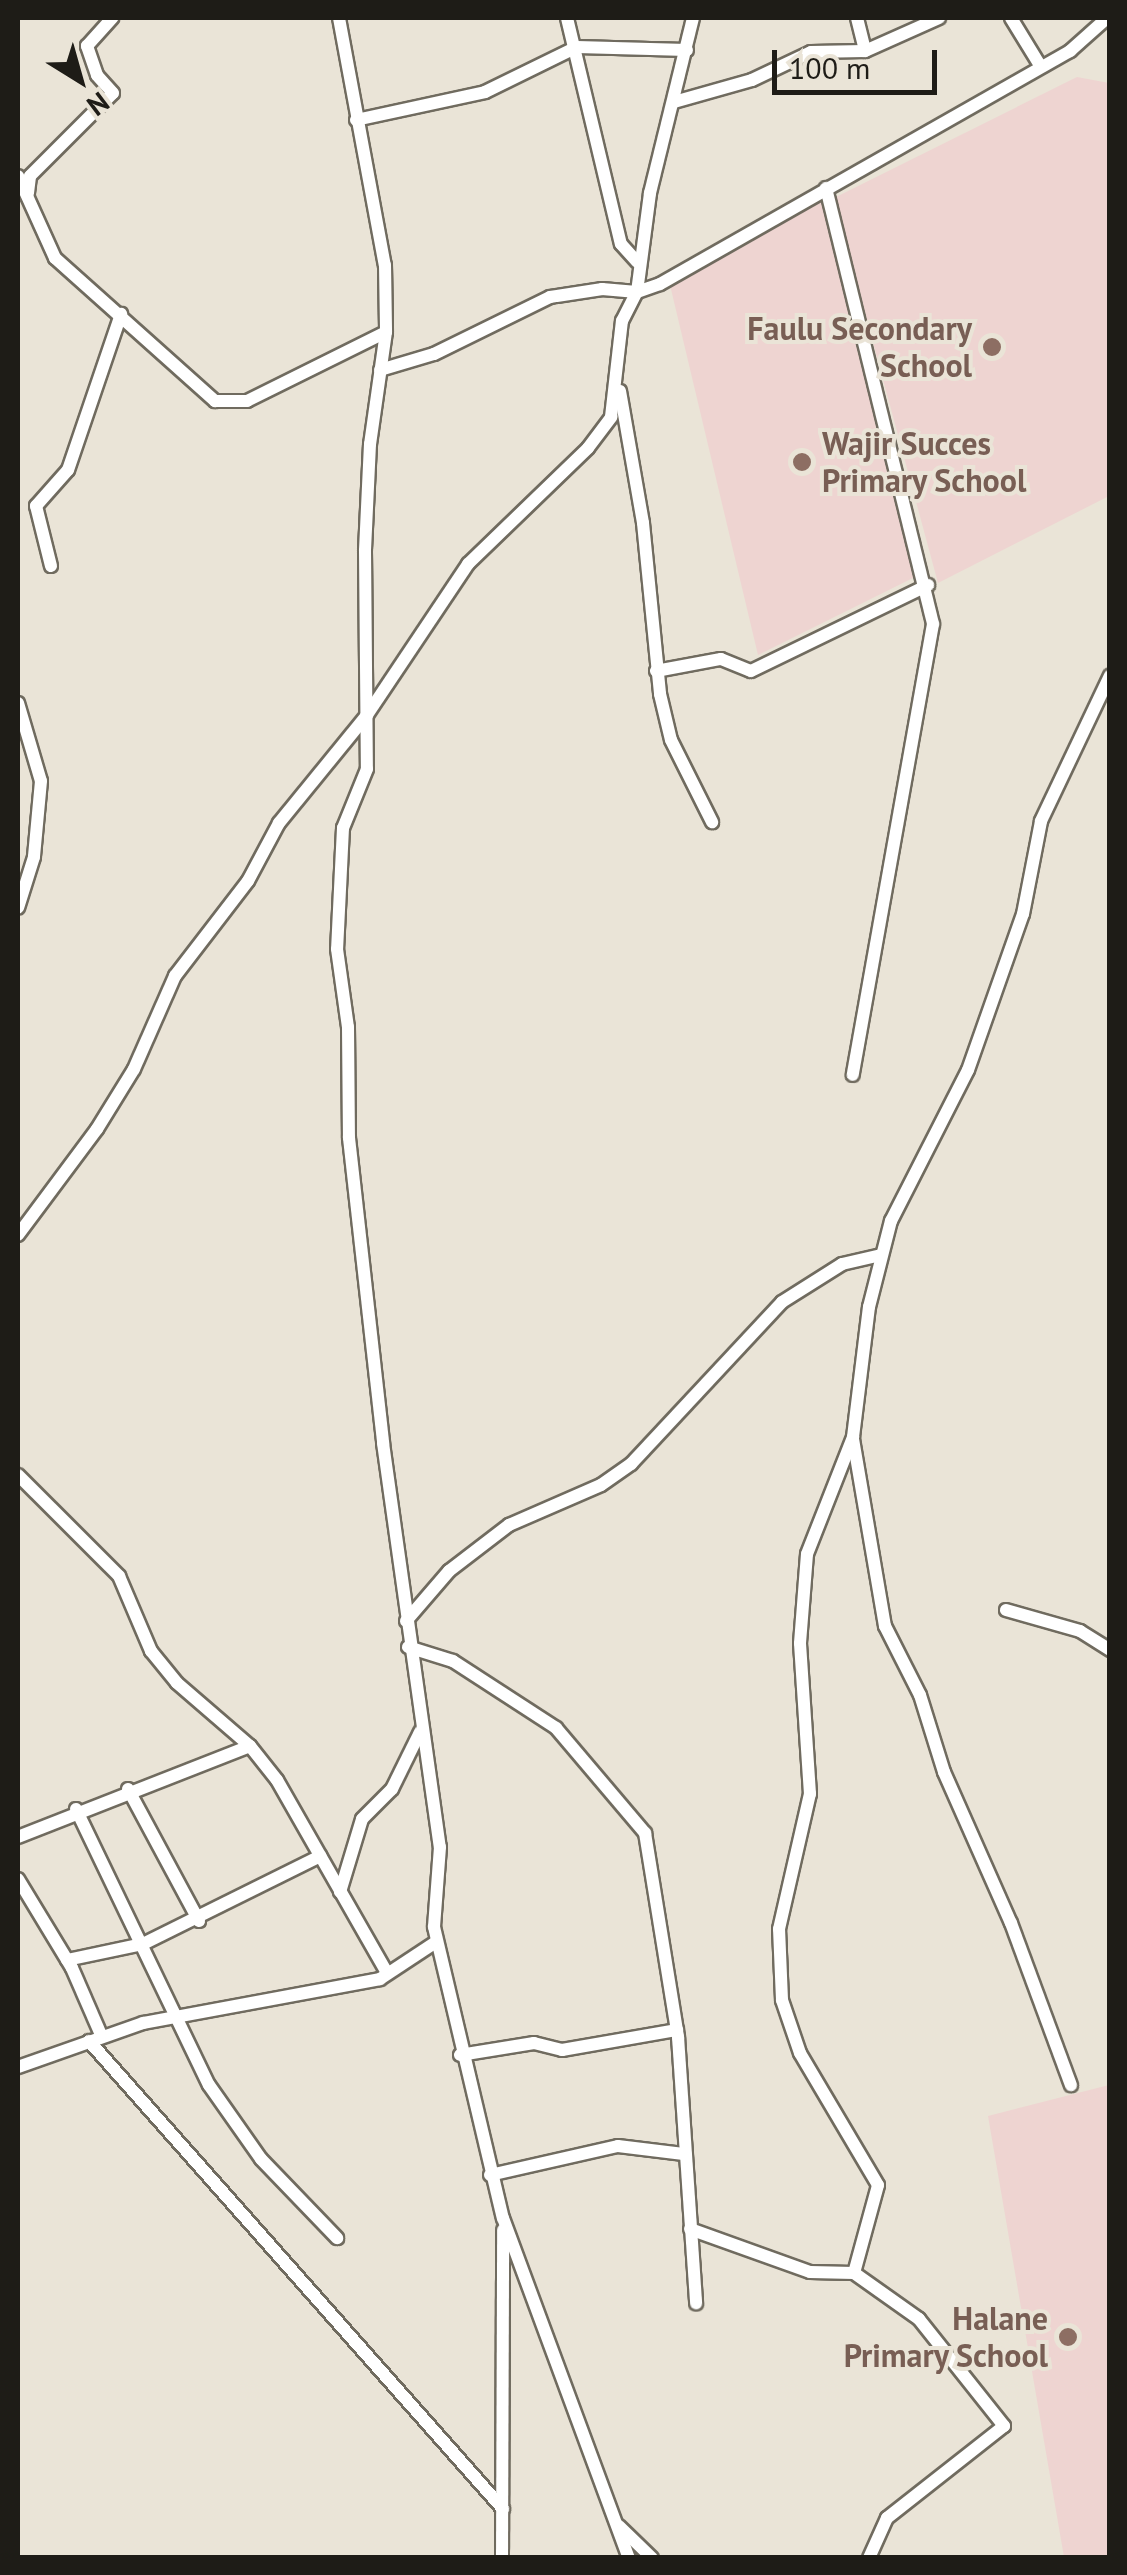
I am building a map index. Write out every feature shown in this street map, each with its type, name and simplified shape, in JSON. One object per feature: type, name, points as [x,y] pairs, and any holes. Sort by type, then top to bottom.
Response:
[{"type":"street","points":[[28,195],[30,176],[113,94],[96,74],[87,46],[112,18]]},
{"type":"street","points":[[339,18],[385,265],[386,332],[365,551],[368,769],[342,828],[337,949],[348,1027],[349,1138],[408,1647],[440,1847],[436,1942],[460,2055],[503,2218],[538,2328],[620,2526],[628,2558]]},
{"type":"street","points":[[567,18],[621,244],[637,262]]},
{"type":"street","points":[[693,18],[637,262],[637,292],[622,321],[619,388],[642,523],[656,671],[671,740],[712,822]]},
{"type":"street","points":[[857,18],[865,52]]},
{"type":"street","points":[[674,102],[752,80],[811,52],[865,52],[939,18]]},
{"type":"street","points":[[1011,18],[1040,67]]},
{"type":"street","points":[[380,370],[434,354],[550,298],[602,288],[637,292],[691,268],[1040,67],[1098,21]]},
{"type":"street","points":[[356,120],[485,92],[577,47],[687,50]]},
{"type":"street","points":[[18,176],[55,258],[121,314],[174,370],[229,406],[386,332]]},
{"type":"street","points":[[826,188],[928,586],[932,654],[853,1074]]},
{"type":"street","points":[[51,566],[36,506],[68,470],[121,314]]},
{"type":"street","points":[[18,1236],[97,1130],[196,942],[248,880],[279,824],[368,715],[468,564],[588,448],[611,417],[619,388]]},
{"type":"street","points":[[656,671],[721,659],[751,671],[928,586]]},
{"type":"street","points":[[854,2273],[878,2185],[833,2117],[789,2027],[779,1929],[810,1794],[800,1643],[808,1554],[853,1436],[880,1255],[968,1070],[1022,914],[1041,821],[1110,676]]},
{"type":"street","points":[[18,702],[41,781],[34,857],[18,908]]},
{"type":"street","points":[[406,1620],[449,1571],[509,1525],[601,1485],[631,1464],[782,1302],[842,1264],[880,1255]]},
{"type":"street","points":[[853,1436],[885,1626],[920,1695],[944,1772],[1011,1923],[1070,2084]]},
{"type":"street","points":[[18,1475],[119,1576],[151,1651],[178,1683],[250,1746],[320,1856],[386,1973]]},
{"type":"street","points":[[1006,1610],[1080,1630],[1110,1650]]},
{"type":"street","points":[[408,1647],[453,1661],[556,1728],[636,1820],[648,1846],[677,2030],[696,2303]]},
{"type":"street","points":[[340,1892],[356,1834],[417,1746],[419,1717]]},
{"type":"street","points":[[18,1838],[128,1789],[250,1746]]},
{"type":"street","points":[[128,1789],[199,1920]]},
{"type":"street","points":[[76,1810],[143,1944],[172,2017],[234,2125],[337,2238]]},
{"type":"street","points":[[67,1960],[143,1944],[199,1920],[320,1856]]},
{"type":"street","points":[[18,1880],[67,1960],[96,2039],[503,2509]]},
{"type":"street","points":[[18,2068],[96,2039],[172,2017],[240,2010],[386,1973],[436,1942]]},
{"type":"street","points":[[460,2055],[534,2043],[562,2050],[677,2030]]},
{"type":"street","points":[[490,2174],[618,2146],[684,2154]]},
{"type":"street","points":[[502,2558],[503,2218]]},
{"type":"street","points":[[690,2229],[810,2272],[854,2273],[919,2319],[1004,2426],[887,2518],[869,2558]]},
{"type":"street","points":[[620,2526],[652,2558]]},
{"type":"shaded area","name":"Faulu Secondary School","points":[[1077,77],[1109,83],[1109,496],[938,583],[834,198]]},
{"type":"shaded area","name":"Wajir Succes Primary School","points":[[825,192],[923,573],[758,655],[670,285]]},
{"type":"shaded area","name":"Halane Primary School","points":[[1109,2085],[1109,2557],[1064,2557],[988,2116]]},
{"type":"place","name":"Faulu Secondary School","points":[[992,347]]},
{"type":"place","name":"Wajir Succes Primary School","points":[[802,462]]},
{"type":"place","name":"Halane Primary School","points":[[1068,2337]]}]
